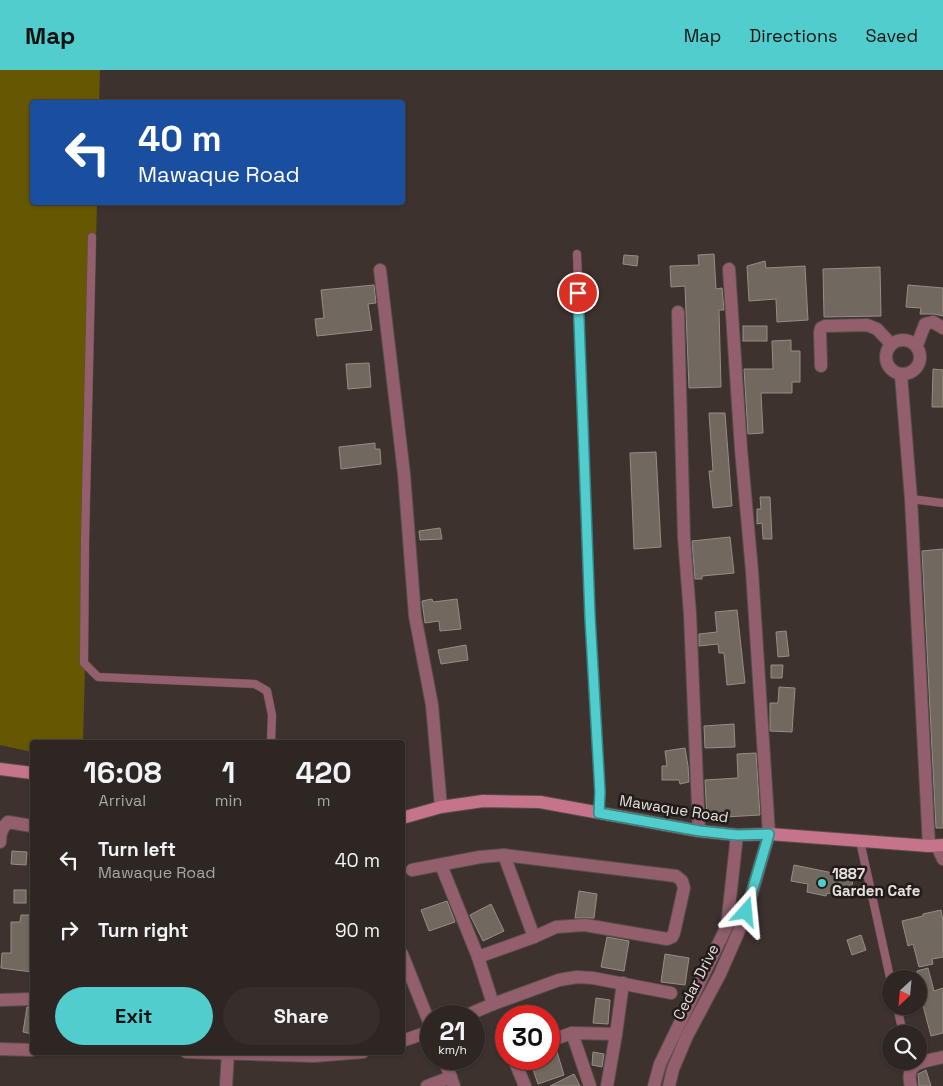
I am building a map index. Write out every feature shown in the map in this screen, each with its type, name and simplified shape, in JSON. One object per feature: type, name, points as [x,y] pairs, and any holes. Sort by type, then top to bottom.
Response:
[{"type":"main road","points":[[0,769],[30,774]]},
{"type":"main road","name":"Mawaque Road","points":[[405,817],[442,808],[483,801],[540,802],[700,831],[737,835],[769,834],[936,845]]},
{"type":"street","name":"Cedar Drive","points":[[669,1086],[687,1036],[720,974],[741,926],[769,834],[752,571],[741,450],[729,269]]},
{"type":"street","points":[[380,270],[404,474],[415,616],[432,706],[442,808]]},
{"type":"street","points":[[678,312],[684,538],[690,614],[700,831]]},
{"type":"street","points":[[917,345],[901,339],[891,344],[887,350],[888,366],[894,372],[901,375],[913,371],[917,367],[921,356],[917,345],[926,324],[933,322],[943,328]]},
{"type":"street","points":[[821,366],[820,332],[821,328],[825,326],[867,325],[877,330],[891,344]]},
{"type":"street","points":[[901,375],[936,845],[943,860]]},
{"type":"street","points":[[0,842],[3,827],[8,822],[30,826]]},
{"type":"street","name":"Cedar Drive","points":[[654,1086],[660,1064],[727,926],[737,835]]},
{"type":"street","points":[[504,855],[534,937]]},
{"type":"street","points":[[412,870],[480,857],[504,855],[676,876],[682,881],[684,888],[674,933],[672,937],[667,939],[584,925],[571,925],[556,927],[478,957]]},
{"type":"street","points":[[441,865],[478,957],[493,1004]]},
{"type":"street","points":[[405,970],[408,987],[420,1008]]},
{"type":"street","points":[[485,1007],[559,980],[593,978],[671,993]]},
{"type":"street","points":[[607,1086],[623,983]]},
{"type":"street","points":[[0,1000],[30,999]]},
{"type":"street","points":[[560,1037],[572,1033],[616,1034]]},
{"type":"street","points":[[572,1033],[590,1086]]},
{"type":"street","points":[[405,1041],[420,1035]]},
{"type":"street","points":[[0,1049],[30,1050]]},
{"type":"street","points":[[226,1086],[228,1055]]},
{"type":"street","points":[[285,1055],[326,1055]]},
{"type":"street","points":[[927,1061],[943,1057]]},
{"type":"street","points":[[518,1070],[525,1086]]},
{"type":"street","points":[[910,1070],[911,1086]]},
{"type":"street","points":[[427,1086],[452,1081]]},
{"type":"lane","points":[[92,237],[84,663],[98,677],[255,684],[267,692],[272,715],[271,740]]},
{"type":"lane","points":[[576,254],[590,617],[600,782],[599,813]]},
{"type":"lane","points":[[911,499],[943,503]]},
{"type":"lane","points":[[860,841],[888,970]]},
{"type":"shaded area","points":[[0,70],[100,70],[99,100],[30,100],[30,205],[97,205],[83,740],[30,740],[30,752],[0,745]]},
{"type":"building","points":[[714,254],[716,289],[722,288],[724,310],[719,310],[721,387],[689,388],[685,286],[671,287],[670,266],[699,265],[698,255]]},
{"type":"building","points":[[624,255],[638,256],[637,266],[623,264]]},
{"type":"building","points":[[765,261],[766,268],[805,266],[808,320],[777,322],[776,299],[749,301],[747,266]]},
{"type":"building","points":[[880,267],[881,316],[824,317],[823,269]]},
{"type":"building","points":[[374,285],[376,303],[368,304],[372,330],[317,336],[315,319],[324,318],[321,290]]},
{"type":"building","points":[[908,285],[943,288],[943,316],[920,314],[921,308],[906,307]]},
{"type":"building","points":[[743,326],[767,326],[767,341],[743,341]]},
{"type":"building","points":[[791,340],[791,351],[800,351],[800,382],[792,382],[792,393],[761,393],[763,433],[748,434],[744,369],[773,369],[772,341]]},
{"type":"building","points":[[369,363],[371,387],[348,389],[346,364]]},
{"type":"building","points":[[933,369],[943,370],[943,407],[932,407]]},
{"type":"building","points":[[709,413],[725,413],[732,506],[713,508],[709,471],[713,471]]},
{"type":"building","points":[[375,443],[375,449],[380,449],[381,464],[341,469],[339,447]]},
{"type":"building","points":[[656,452],[661,547],[634,549],[630,453]]},
{"type":"building","points":[[760,497],[770,497],[772,539],[763,539],[762,523],[757,524],[757,509],[761,509]]},
{"type":"building","points":[[440,528],[442,539],[420,540],[419,531]]},
{"type":"building","points":[[730,537],[734,573],[702,576],[702,579],[695,579],[692,541]]},
{"type":"building","points":[[943,549],[943,828],[936,828],[922,551]]},
{"type":"building","points":[[432,599],[433,602],[457,599],[461,629],[440,631],[439,621],[425,623],[422,601]]},
{"type":"building","points":[[737,610],[745,683],[727,685],[724,653],[719,653],[718,644],[699,646],[699,634],[717,632],[715,612]]},
{"type":"building","points":[[786,631],[789,656],[778,657],[776,632]]},
{"type":"building","points":[[466,645],[468,660],[441,664],[438,650]]},
{"type":"building","points":[[771,665],[783,665],[782,678],[771,678]]},
{"type":"building","points":[[779,687],[795,688],[792,732],[770,731],[770,703],[778,703]]},
{"type":"building","points":[[734,724],[735,747],[705,748],[704,726]]},
{"type":"building","points":[[685,748],[689,782],[680,784],[679,780],[662,780],[662,766],[667,766],[665,751]]},
{"type":"building","points":[[756,753],[760,815],[707,818],[705,780],[738,778],[737,754]]},
{"type":"building","points":[[12,851],[27,852],[26,865],[11,864]]},
{"type":"building","points":[[794,865],[833,873],[834,869],[854,873],[850,898],[827,893],[826,896],[807,892],[808,884],[791,881]]},
{"type":"building","points":[[14,890],[26,890],[26,903],[14,903]]},
{"type":"building","points":[[579,891],[597,894],[594,918],[575,918]]},
{"type":"building","points":[[447,901],[455,922],[429,931],[421,910]]},
{"type":"building","points":[[491,904],[504,931],[483,941],[470,915]]},
{"type":"building","points":[[941,910],[943,921],[943,957],[932,959],[933,964],[919,967],[913,944],[908,946],[902,921]]},
{"type":"building","points":[[21,915],[30,915],[30,972],[1,968],[2,953],[11,953],[11,922],[20,922]]},
{"type":"building","points":[[861,935],[866,950],[852,955],[847,940]]},
{"type":"building","points":[[607,937],[629,941],[624,971],[601,967]]},
{"type":"building","points":[[665,954],[689,958],[685,985],[661,982]]},
{"type":"building","points":[[928,968],[934,991],[943,988],[943,1033],[931,1036],[926,1015],[928,1015],[928,970],[921,970]]},
{"type":"building","points":[[596,998],[610,1000],[608,1024],[593,1023]]},
{"type":"building","points":[[27,1007],[30,1007],[30,1034],[23,1032]]},
{"type":"building","points":[[593,1052],[604,1054],[602,1067],[592,1065]]},
{"type":"building","points":[[560,1062],[564,1075],[538,1084],[533,1070],[560,1070]]},
{"type":"building","points":[[926,1070],[931,1086],[919,1086],[918,1074]]},
{"type":"building","points":[[574,1074],[580,1086],[550,1086]]},
{"type":"place","name":"1887 Garden Cafe","points":[[822,883]]},
{"type":"route","points":[[578,293],[590,617],[600,792],[599,813],[700,831],[737,835],[769,834],[746,912]]}]
